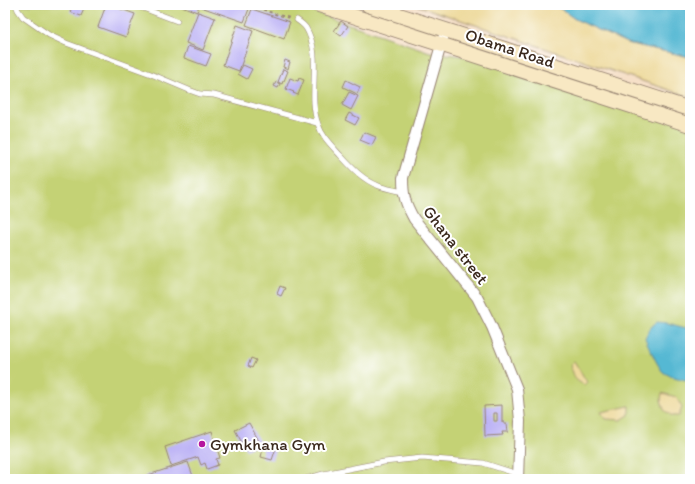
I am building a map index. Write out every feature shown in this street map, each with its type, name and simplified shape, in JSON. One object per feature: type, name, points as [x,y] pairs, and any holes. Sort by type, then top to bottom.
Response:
[{"type":"street","name":"Obama Road","points":[[319,5],[690,125]]},
{"type":"street","name":"Obama Road","points":[[368,5],[690,109]]},
{"type":"street","name":"Ghana street","points":[[446,30],[403,178],[403,192],[406,206],[414,218],[477,297],[501,348],[517,389],[520,422],[518,476]]},
{"type":"lane","points":[[16,5],[23,17],[49,35],[66,43],[151,74],[200,94],[214,95],[317,123]]},
{"type":"lane","points":[[135,5],[177,21]]},
{"type":"lane","points":[[297,20],[305,26],[312,46],[315,74],[314,106],[317,123],[324,137],[357,172],[368,180],[379,186],[403,192]]},
{"type":"lane","points":[[306,479],[323,474],[384,462],[422,458],[483,463],[518,476]]},
{"type":"path","points":[[252,5],[275,14],[297,20]]},
{"type":"green space","points":[[5,5],[294,5],[430,52],[477,58],[690,118],[690,479],[5,479]]},
{"type":"sand","points":[[416,5],[555,5],[575,19],[627,43],[690,57],[690,97]]},
{"type":"sand","points":[[574,361],[587,382],[584,385],[576,379],[572,373],[570,366]]},
{"type":"sand","points":[[662,393],[676,397],[682,407],[679,416],[672,416],[664,410],[661,400]]},
{"type":"sand","points":[[629,406],[629,415],[621,420],[606,419],[601,412]]},
{"type":"water","points":[[555,5],[690,5],[690,57],[627,43],[575,19]]},
{"type":"water","points":[[657,322],[690,329],[690,381],[666,374],[658,366],[645,338],[653,325]]},
{"type":"building","points":[[73,5],[84,9],[81,16],[70,12]]},
{"type":"building","points":[[106,5],[135,14],[126,37],[98,27]]},
{"type":"building","points":[[179,5],[199,5],[197,12]]},
{"type":"building","points":[[202,5],[238,5],[249,9],[244,22],[201,7]]},
{"type":"building","points":[[252,9],[290,22],[284,39],[246,25]]},
{"type":"building","points":[[198,12],[215,18],[203,50],[186,43]]},
{"type":"building","points":[[341,21],[348,26],[341,36],[334,31]]},
{"type":"building","points":[[237,25],[253,31],[239,71],[223,65]]},
{"type":"building","points":[[188,46],[211,54],[206,66],[184,58]]},
{"type":"building","points":[[285,60],[290,62],[288,69],[283,67]]},
{"type":"building","points":[[243,65],[252,69],[247,79],[238,74]]},
{"type":"building","points":[[283,69],[288,71],[282,84],[278,82]]},
{"type":"building","points":[[290,78],[298,81],[299,78],[304,80],[298,95],[286,89]]},
{"type":"building","points":[[346,80],[360,87],[357,94],[343,87]]},
{"type":"building","points":[[276,82],[280,84],[278,88],[274,86]]},
{"type":"building","points":[[349,92],[358,96],[351,110],[342,105]]},
{"type":"building","points":[[349,113],[359,118],[355,125],[345,120]]},
{"type":"building","points":[[364,132],[376,137],[372,145],[360,140]]},
{"type":"building","points":[[280,286],[285,288],[281,296],[277,294]]},
{"type":"building","points":[[251,358],[256,360],[252,368],[248,366]]},
{"type":"building","points":[[502,405],[502,422],[507,424],[508,432],[502,432],[503,435],[485,436],[484,406]],"holes":[[[494,413],[497,413],[497,421],[494,421]]]},
{"type":"building","points":[[249,423],[260,443],[246,450],[235,430]]},
{"type":"building","points":[[212,431],[220,458],[216,459],[218,465],[207,469],[205,463],[201,465],[198,457],[171,466],[165,447]]},
{"type":"building","points":[[264,445],[276,448],[272,460],[261,457]]},
{"type":"building","points":[[188,462],[194,479],[146,479],[145,476]]},
{"type":"place","name":"Gymkhana Gym","points":[[202,444]]}]
